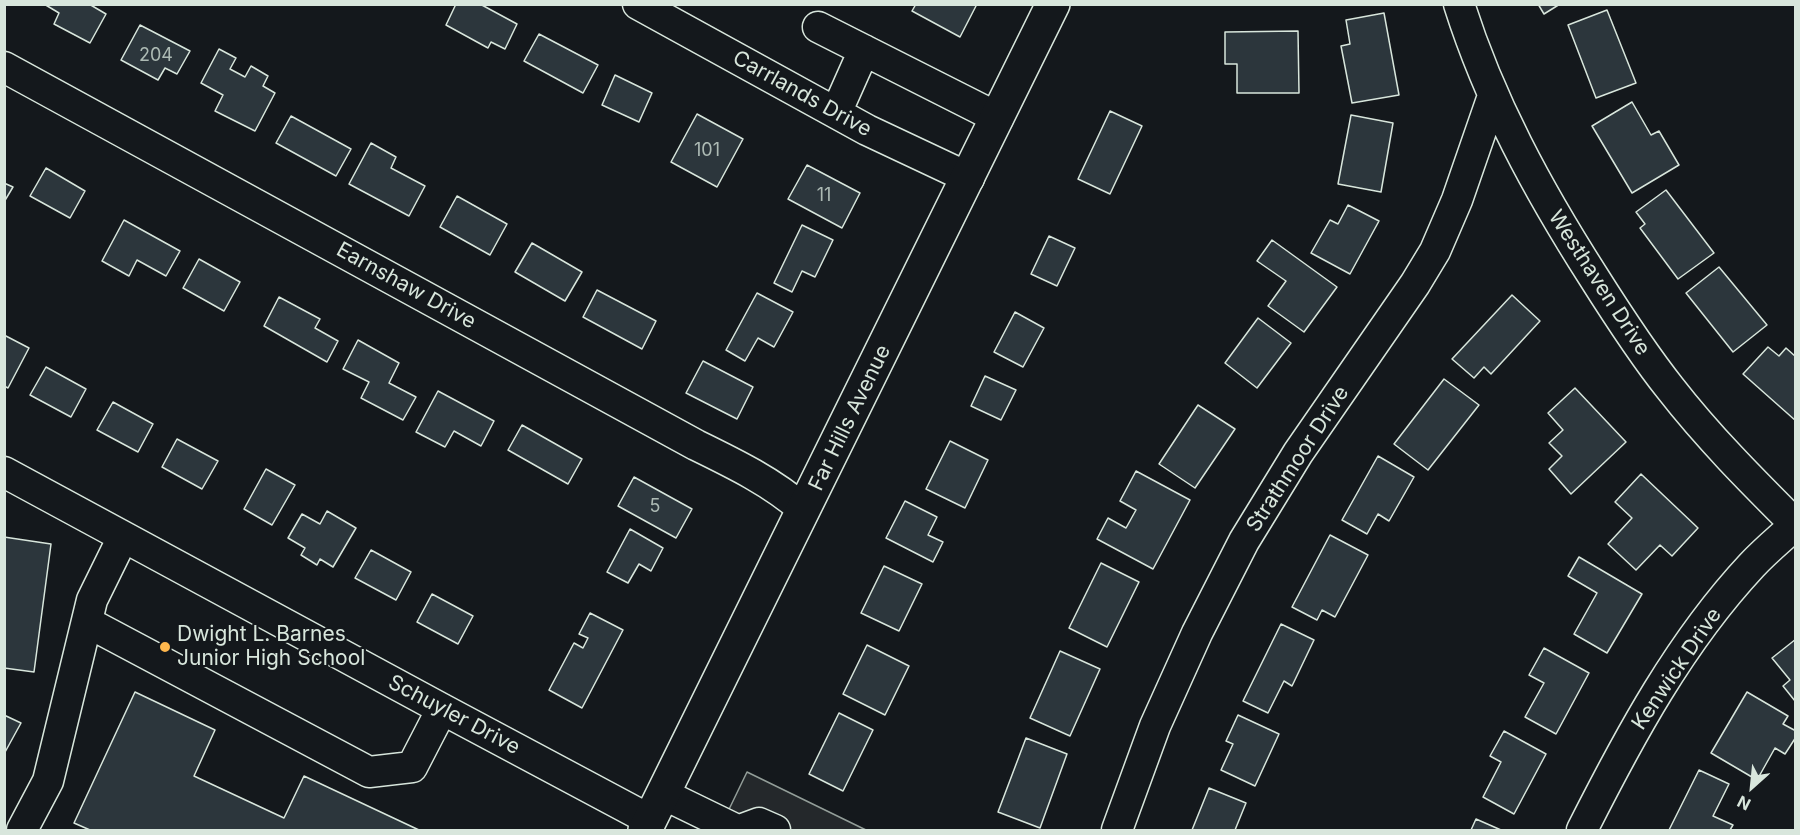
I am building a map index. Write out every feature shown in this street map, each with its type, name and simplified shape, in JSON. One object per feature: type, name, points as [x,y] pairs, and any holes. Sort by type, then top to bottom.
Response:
[{"type":"main road","name":"Far Hills Avenue","points":[[653,815],[1053,4]]},
{"type":"street","name":"Carrlands Drive","points":[[638,4],[836,113],[969,178]]},
{"type":"street","name":"Westhaven Drive","points":[[1459,4],[1471,43],[1518,149],[1556,219],[1628,331],[1670,389],[1734,462],[1795,524]]},
{"type":"street","points":[[818,27],[998,118]]},
{"type":"street","points":[[836,113],[864,50]]},
{"type":"street","name":"Earnshaw Drive","points":[[4,67],[765,480],[804,510]]},
{"type":"street","name":"Strathmoor Drive","points":[[1117,831],[1155,726],[1197,633],[1244,541],[1298,453],[1415,284],[1435,251],[1457,200],[1493,96]]},
{"type":"street","name":"Schuyler Drive","points":[[4,472],[442,709],[653,815],[739,831]]},
{"type":"street","name":"Kenwick Drive","points":[[1582,831],[1618,759],[1661,686],[1710,616],[1752,565],[1795,524]]},
{"type":"street","points":[[22,831],[48,781],[92,600],[123,537]]},
{"type":"street","points":[[87,622],[369,772],[412,767],[442,709]]},
{"type":"street","points":[[739,831],[759,823],[775,831]]},
{"type":"shaded area","points":[[747,772],[866,830],[719,830]]},
{"type":"building","points":[[44,4],[89,4],[106,14],[90,43],[54,24],[59,13]]},
{"type":"building","points":[[456,4],[480,4],[517,24],[505,49],[491,42],[488,48],[446,25]]},
{"type":"building","points":[[916,4],[977,4],[960,37],[912,11]]},
{"type":"building","points":[[1538,4],[1560,4],[1544,14]]},
{"type":"building","points":[[1607,10],[1636,83],[1596,98],[1568,25]]},
{"type":"building","points":[[1384,13],[1399,95],[1352,103],[1341,46],[1350,44],[1346,20]]},
{"type":"building","points":[[140,25],[190,51],[177,74],[165,68],[158,80],[121,60]]},
{"type":"building","points":[[1298,31],[1299,93],[1237,93],[1237,64],[1225,64],[1225,32]]},
{"type":"building","points":[[539,34],[598,65],[583,93],[524,61]]},
{"type":"building","points":[[219,49],[236,58],[230,69],[245,77],[251,66],[268,76],[263,86],[275,93],[255,131],[215,111],[223,95],[201,83]]},
{"type":"building","points":[[615,75],[652,93],[639,122],[602,105]]},
{"type":"building","points":[[1632,102],[1651,135],[1659,131],[1679,165],[1632,193],[1592,126]]},
{"type":"building","points":[[1110,111],[1142,126],[1110,194],[1078,179]]},
{"type":"building","points":[[697,114],[743,139],[717,187],[671,162]]},
{"type":"building","points":[[1351,115],[1393,123],[1381,192],[1338,184]]},
{"type":"building","points":[[291,116],[351,149],[336,176],[276,143]]},
{"type":"building","points":[[371,143],[396,157],[391,168],[425,186],[409,216],[349,184]]},
{"type":"building","points":[[807,165],[860,193],[842,228],[788,199]]},
{"type":"building","points":[[46,168],[85,191],[70,218],[30,196]]},
{"type":"building","points":[[4,183],[13,187],[4,202]]},
{"type":"building","points":[[1666,190],[1714,253],[1678,279],[1640,228],[1645,224],[1636,212]]},
{"type":"building","points":[[457,196],[507,224],[490,255],[440,227]]},
{"type":"building","points":[[1348,205],[1379,221],[1350,274],[1311,253],[1330,220],[1338,224]]},
{"type":"building","points":[[124,220],[180,251],[166,276],[137,260],[129,276],[102,261]]},
{"type":"building","points":[[802,225],[833,240],[815,277],[802,271],[792,292],[774,283]]},
{"type":"building","points":[[1049,236],[1075,248],[1057,286],[1031,274]]},
{"type":"building","points":[[1272,240],[1337,287],[1304,332],[1268,306],[1286,281],[1257,261]]},
{"type":"building","points":[[532,243],[582,272],[565,301],[515,272]]},
{"type":"building","points":[[199,259],[240,282],[224,311],[183,288]]},
{"type":"building","points":[[1719,267],[1767,325],[1733,352],[1686,293]]},
{"type":"building","points":[[597,290],[656,321],[642,349],[583,317]]},
{"type":"building","points":[[757,293],[793,312],[774,347],[758,338],[745,361],[726,350]]},
{"type":"building","points":[[1512,295],[1540,321],[1491,374],[1484,367],[1474,378],[1452,359]]},
{"type":"building","points":[[279,297],[320,319],[315,328],[338,341],[327,362],[264,326]]},
{"type":"building","points":[[1015,312],[1044,328],[1023,367],[994,352]]},
{"type":"building","points":[[1258,318],[1291,343],[1257,388],[1225,363]]},
{"type":"building","points":[[4,335],[29,348],[8,388],[4,386]]},
{"type":"building","points":[[358,340],[399,363],[389,383],[416,397],[403,420],[361,398],[369,382],[343,369]]},
{"type":"building","points":[[1768,347],[1779,356],[1786,348],[1796,357],[1796,421],[1743,374]]},
{"type":"building","points":[[703,361],[753,387],[737,419],[686,393]]},
{"type":"building","points":[[46,367],[86,389],[71,417],[30,395]]},
{"type":"building","points":[[985,376],[1016,390],[1001,420],[971,406]]},
{"type":"building","points":[[1444,379],[1479,405],[1428,470],[1394,444]]},
{"type":"building","points":[[1575,388],[1626,442],[1571,494],[1549,469],[1562,456],[1549,443],[1563,430],[1548,413]]},
{"type":"building","points":[[438,391],[494,421],[481,446],[454,431],[445,447],[416,432]]},
{"type":"building","points":[[113,402],[153,424],[138,452],[97,430]]},
{"type":"building","points":[[1198,405],[1235,429],[1195,488],[1159,464]]},
{"type":"building","points":[[522,425],[582,459],[568,484],[508,450]]},
{"type":"building","points":[[177,439],[218,461],[202,489],[162,467]]},
{"type":"building","points":[[950,441],[988,460],[965,508],[926,489]]},
{"type":"building","points":[[1378,456],[1414,477],[1389,521],[1378,514],[1367,534],[1342,520]]},
{"type":"building","points":[[266,469],[295,485],[272,525],[244,509]]},
{"type":"building","points":[[1136,471],[1190,500],[1153,569],[1097,539],[1108,518],[1126,528],[1136,510],[1120,501]]},
{"type":"building","points":[[1641,474],[1698,528],[1672,556],[1660,545],[1636,570],[1608,544],[1632,518],[1615,502]]},
{"type":"building","points":[[634,477],[692,509],[676,538],[618,506]]},
{"type":"building","points":[[905,501],[937,517],[928,535],[943,542],[933,562],[886,538]]},
{"type":"building","points":[[327,511],[356,528],[333,567],[320,559],[317,565],[301,555],[305,548],[288,538],[302,514],[320,524]]},
{"type":"building","points":[[630,529],[663,548],[651,571],[639,564],[628,583],[607,572]]},
{"type":"building","points":[[1330,535],[1368,555],[1335,617],[1322,610],[1317,620],[1292,607]]},
{"type":"building","points":[[4,537],[51,544],[34,672],[4,668]]},
{"type":"building","points":[[371,550],[411,572],[396,600],[355,578]]},
{"type":"building","points":[[1579,557],[1642,594],[1607,653],[1574,634],[1597,593],[1568,576]]},
{"type":"building","points":[[1101,563],[1139,582],[1107,647],[1069,628]]},
{"type":"building","points":[[884,566],[922,584],[899,631],[861,613]]},
{"type":"building","points":[[432,594],[473,616],[458,644],[417,622]]},
{"type":"building","points":[[590,613],[623,630],[582,708],[549,690],[574,643],[583,648],[588,638],[579,634]]},
{"type":"building","points":[[1281,624],[1314,640],[1292,686],[1284,681],[1268,713],[1243,701]]},
{"type":"building","points":[[1796,639],[1795,701],[1783,686],[1790,680],[1772,658]]},
{"type":"building","points":[[867,645],[909,666],[885,715],[843,694]]},
{"type":"building","points":[[1544,648],[1589,673],[1556,734],[1525,717],[1544,683],[1529,675]]},
{"type":"building","points":[[1060,651],[1100,669],[1070,736],[1030,718]]},
{"type":"building","points":[[135,692],[215,730],[194,776],[284,818],[304,776],[419,830],[90,830],[74,823]]},
{"type":"building","points":[[1747,692],[1788,716],[1783,724],[1796,731],[1796,737],[1785,754],[1775,748],[1757,780],[1711,753]]},
{"type":"building","points":[[839,713],[873,730],[843,791],[809,774]]},
{"type":"building","points":[[4,715],[21,723],[4,754]]},
{"type":"building","points":[[1238,715],[1279,734],[1255,786],[1221,770],[1233,744],[1226,741]]},
{"type":"building","points":[[1504,731],[1546,754],[1514,814],[1483,797],[1501,762],[1490,756]]},
{"type":"building","points":[[1026,738],[1067,754],[1040,828],[998,812]]},
{"type":"building","points":[[1699,770],[1729,784],[1713,816],[1733,825],[1730,830],[1669,830]]},
{"type":"building","points":[[1209,788],[1246,803],[1235,830],[1192,830]]},
{"type":"building","points":[[1476,819],[1501,830],[1471,830]]},
{"type":"place","name":"Dwight L. Barnes Junior High School","points":[[165,647]]}]
